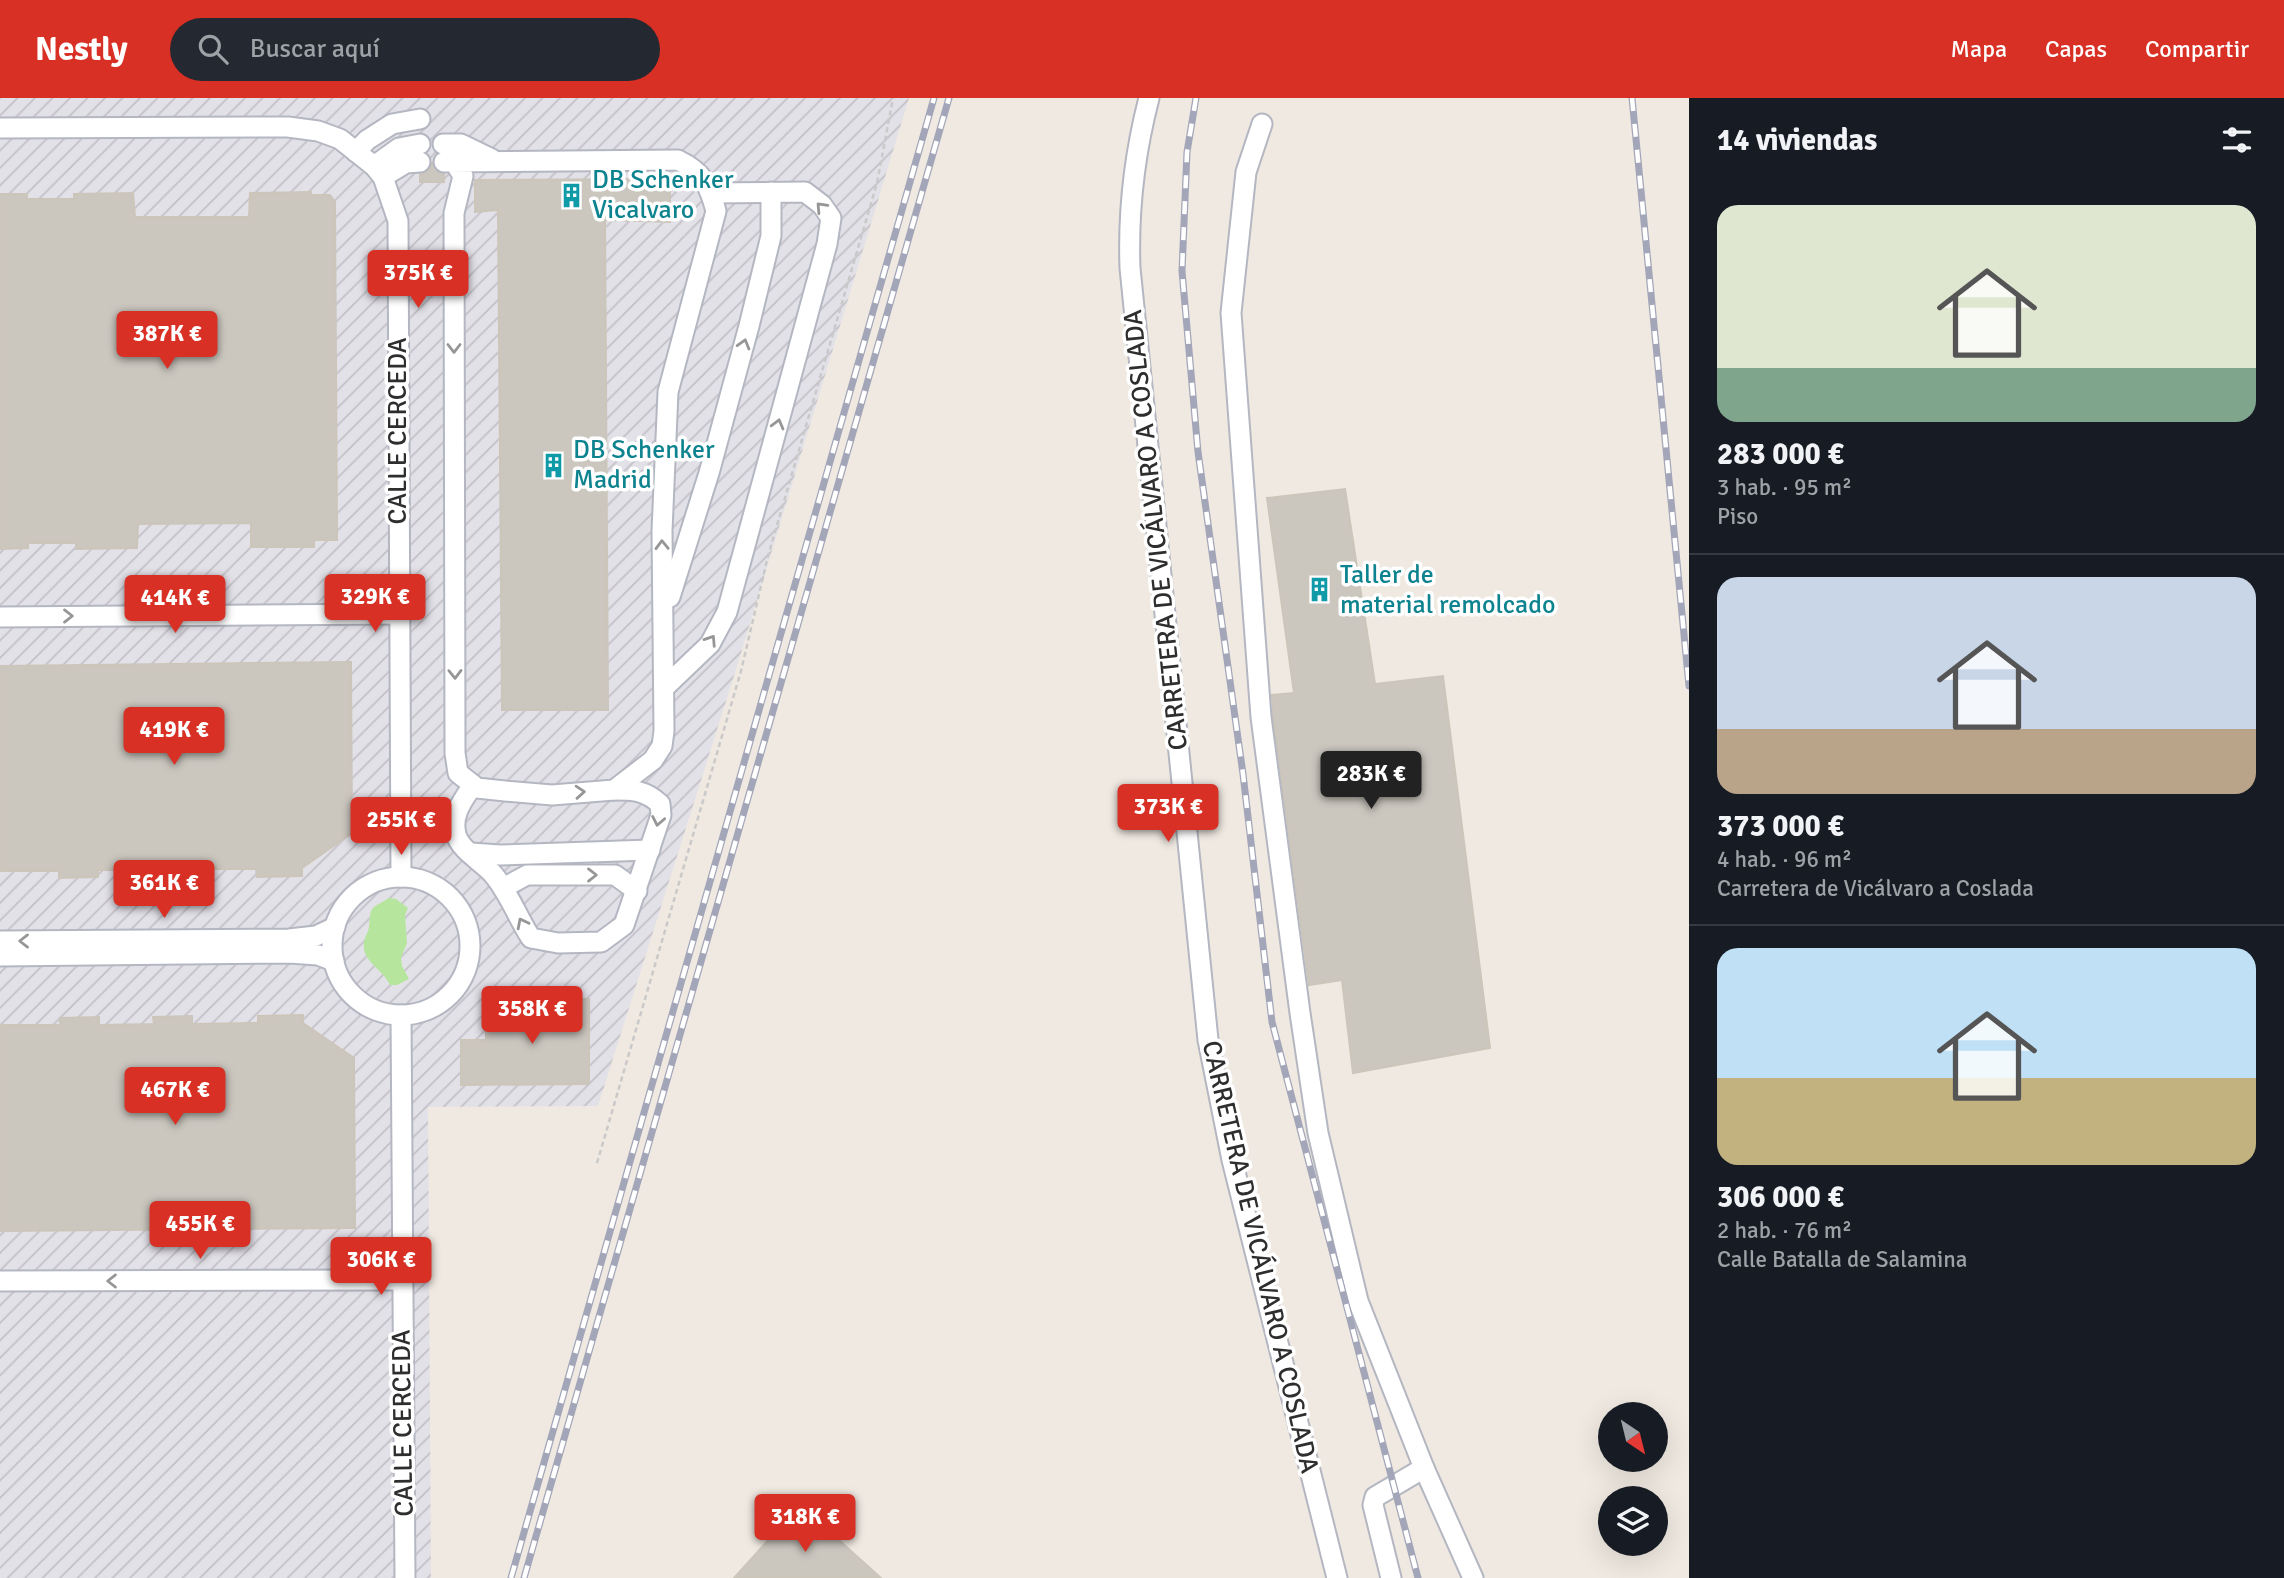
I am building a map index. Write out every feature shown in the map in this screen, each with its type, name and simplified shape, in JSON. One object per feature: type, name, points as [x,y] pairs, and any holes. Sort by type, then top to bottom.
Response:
[{"type":"street","name":"CARRETERA DE VICÁLVARO A COSLADA","points":[[1149,98],[1138,158],[1129,235],[1130,268],[1208,1040],[1231,1160],[1337,1578]]},
{"type":"street","points":[[356,152],[367,140],[392,124],[420,120]]},
{"type":"street","points":[[1262,124],[1246,172],[1231,313],[1261,718],[1300,1013],[1318,1133],[1357,1301],[1424,1468],[1473,1578]]},
{"type":"street","points":[[0,128],[288,127],[318,131],[340,139],[379,171],[405,163],[420,153]]},
{"type":"street","points":[[473,785],[457,810],[454,826],[456,838],[493,874],[531,938],[578,944],[601,942],[624,925],[662,816],[660,804],[650,794],[614,790],[552,794],[477,788],[458,773],[455,752],[454,214],[463,176],[447,156],[461,144],[496,161],[678,160],[695,168],[711,193],[716,211],[668,392],[662,531],[662,746],[648,765],[614,790]]},
{"type":"street","name":"CALLE CERCEDA","points":[[379,171],[398,220],[401,877]]},
{"type":"street","points":[[663,622],[750,326],[771,236],[771,192]]},
{"type":"street","points":[[664,688],[710,644],[727,612],[827,244],[831,218],[822,205],[805,192],[711,193]]},
{"type":"street","points":[[0,617],[399,614]]},
{"type":"street","points":[[471,853],[500,855],[650,850]]},
{"type":"street","points":[[503,888],[527,875],[615,875],[637,891]]},
{"type":"street","points":[[401,877],[429,882],[453,899],[467,924],[470,945],[467,967],[453,992],[430,1009],[401,1015],[378,1011],[358,1000],[343,983],[334,961],[333,938],[335,927],[349,901],[360,891],[372,883],[401,877]]},
{"type":"street","points":[[0,941],[289,939],[316,936],[335,927]]},
{"type":"street","points":[[0,956],[289,953],[318,955],[334,961]]},
{"type":"street","name":"CALLE CERCEDA","points":[[401,1015],[405,1578]]},
{"type":"street","points":[[0,1281],[401,1280]]},
{"type":"street","points":[[1391,1578],[1373,1504],[1375,1497],[1424,1468]]},
{"type":"path","points":[[597,1163],[737,684],[768,556],[877,183],[892,98]]},
{"type":"shaded area","points":[[0,98],[909,98],[734,676],[598,1106],[428,1107],[431,1578],[0,1578]]},
{"type":"green space","points":[[389,898],[396,899],[408,908],[405,915],[407,943],[401,958],[409,979],[397,985],[390,985],[369,960],[364,949],[371,911]]},
{"type":"building","points":[[432,163],[437,172],[444,174],[444,182],[420,182],[420,174],[427,172]]},
{"type":"building","name":"DB Schenker Madrid","points":[[670,179],[670,222],[605,220],[608,710],[502,710],[498,210],[475,212],[475,180]]},
{"type":"building","points":[[311,192],[311,195],[330,195],[335,202],[337,540],[314,540],[314,547],[251,547],[251,523],[138,524],[137,548],[76,549],[76,543],[28,543],[28,548],[0,549],[0,194],[27,194],[27,199],[74,199],[74,194],[133,193],[135,217],[249,217],[250,193]]},
{"type":"building","points":[[1345,489],[1375,684],[1443,676],[1490,1048],[1353,1073],[1342,980],[1309,985],[1273,716],[1272,695],[1294,693],[1267,498]]},
{"type":"building","points":[[351,662],[352,833],[302,868],[302,876],[257,877],[256,869],[191,869],[191,877],[152,877],[152,870],[98,870],[98,877],[59,878],[59,871],[0,871],[0,666]]},
{"type":"building","points":[[589,999],[589,1084],[461,1085],[461,1040],[486,1040],[486,1021],[513,1021],[513,1000]]},
{"type":"building","points":[[303,1015],[303,1023],[354,1058],[355,1228],[0,1231],[0,1025],[60,1025],[60,1018],[99,1017],[99,1025],[154,1024],[153,1017],[192,1016],[192,1024],[258,1023],[258,1016]]},
{"type":"building","points":[[800,1505],[881,1578],[734,1578]]},
{"type":"railway","points":[[511,1578],[934,98]]},
{"type":"railway","points":[[524,1578],[949,98]]},
{"type":"railway","points":[[1196,98],[1187,152],[1182,271],[1198,452],[1243,774],[1272,1022],[1418,1578]]},
{"type":"railway","points":[[1632,98],[1689,686]]},
{"type":"place","name":"DB Schenker Vicalvaro","points":[[572,195]]},
{"type":"place","name":"DB Schenker Madrid","points":[[553,465]]},
{"type":"place","name":"Taller de material remolcado","points":[[1320,590]]}]
